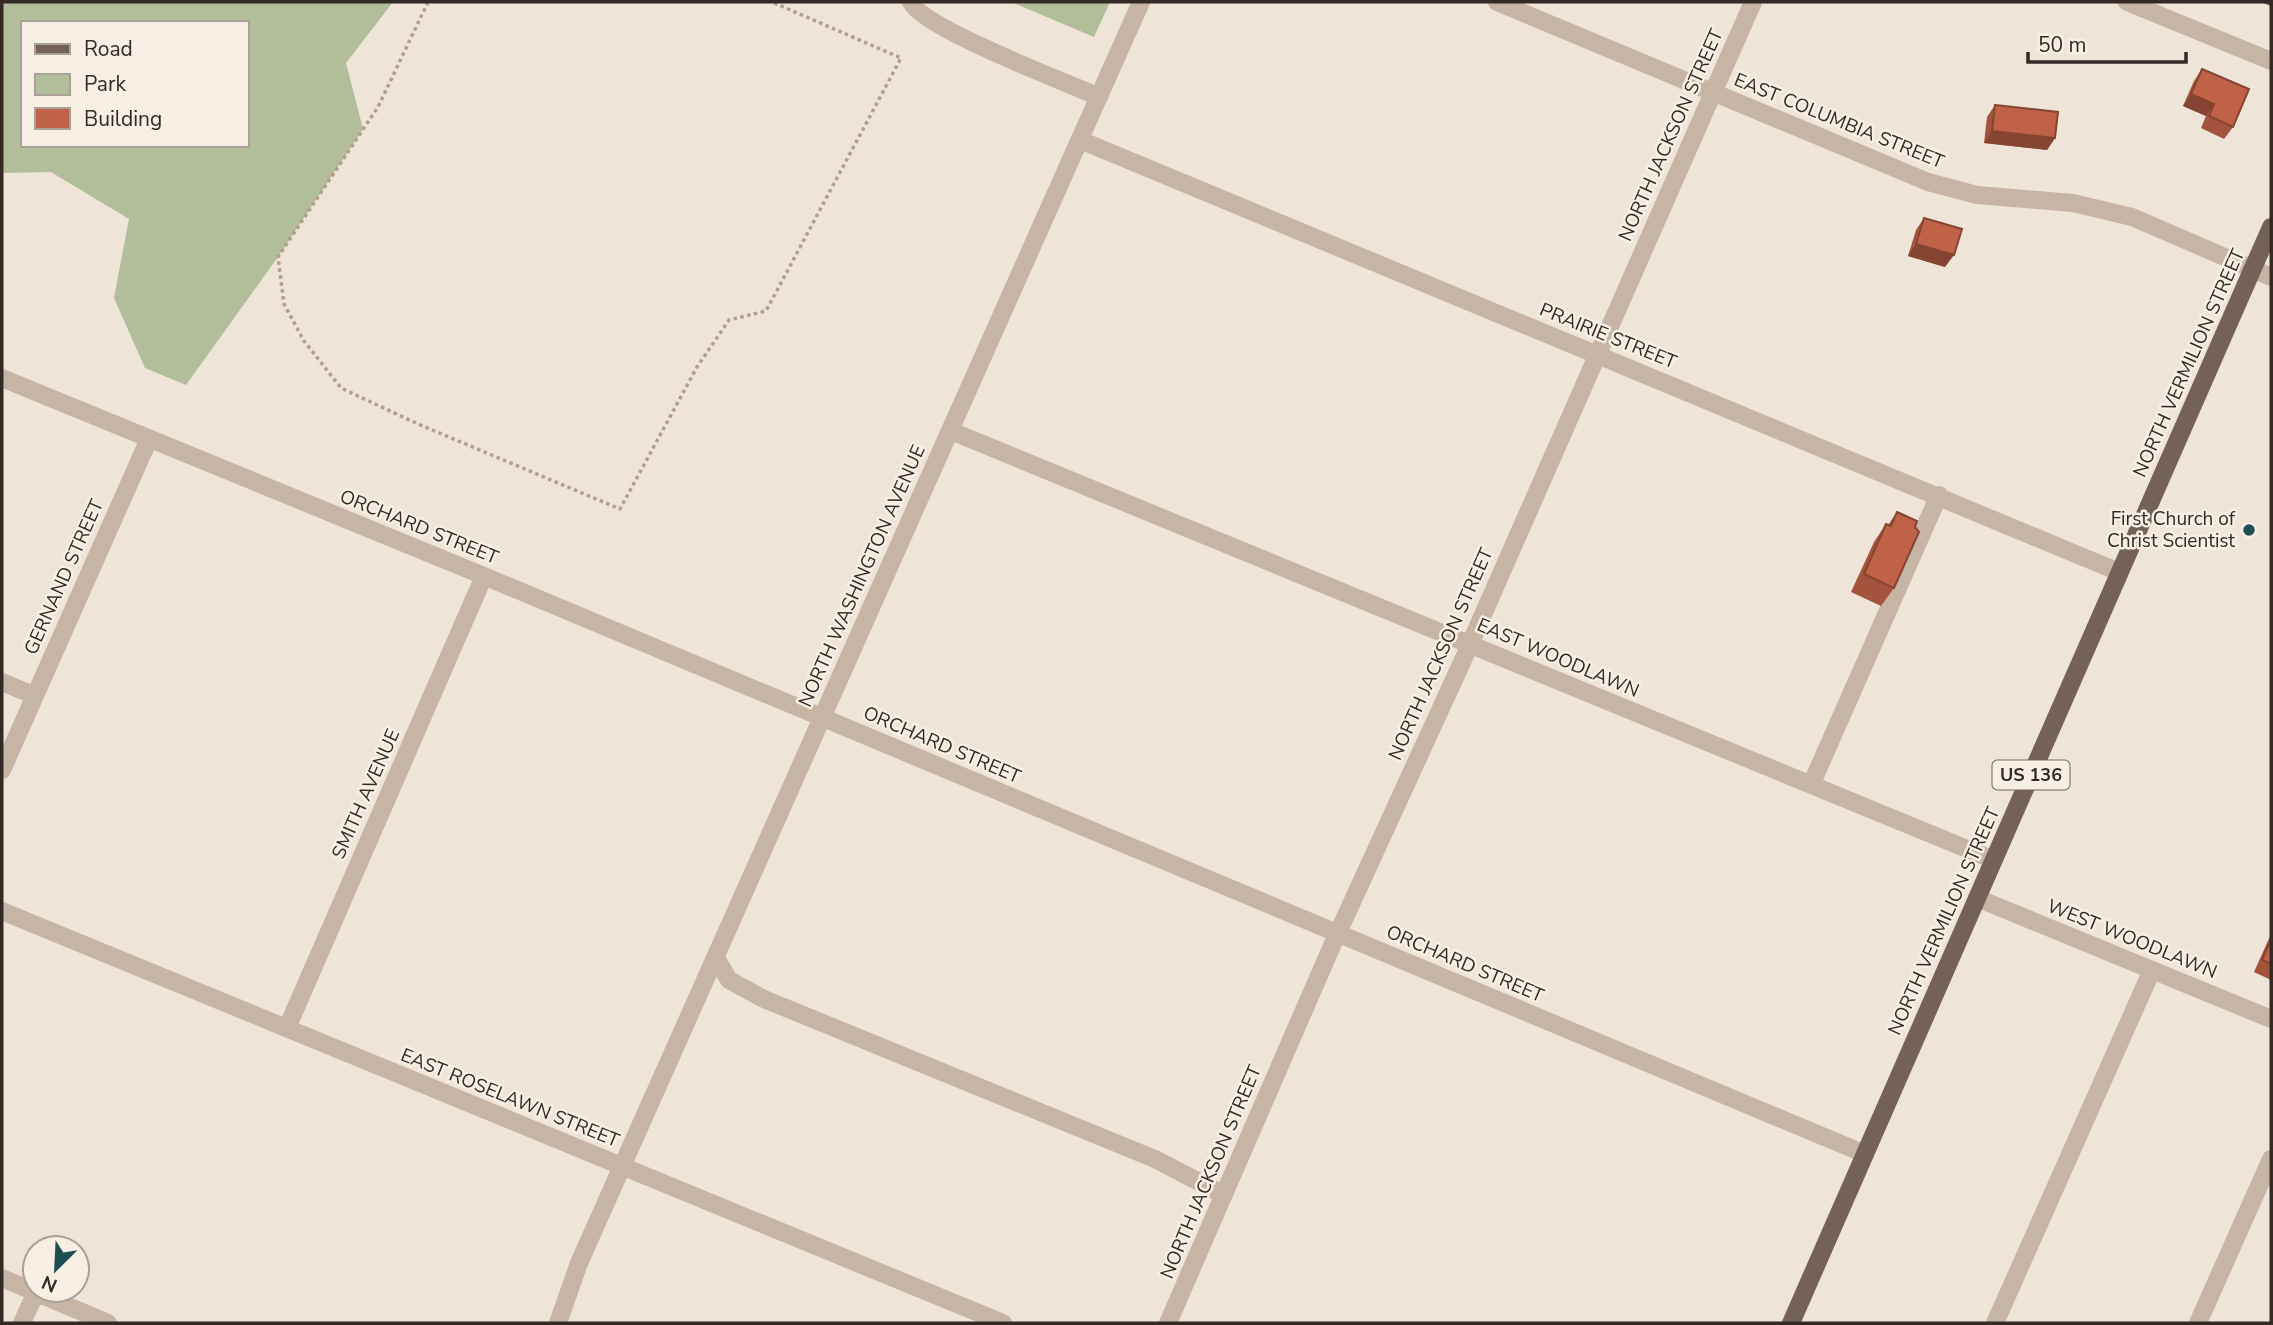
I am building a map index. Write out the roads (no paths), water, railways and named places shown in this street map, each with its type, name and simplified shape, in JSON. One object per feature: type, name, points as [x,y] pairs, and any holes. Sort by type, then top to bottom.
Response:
[{"type":"main road","name":"NORTH VERMILION STREET","points":[[1791,1323],[2271,228]]},
{"type":"street","points":[[911,2],[915,10],[943,28],[1099,97]]},
{"type":"street","name":"NORTH WASHINGTON AVENUE","points":[[558,1323],[579,1263],[1141,2]]},
{"type":"street","name":"EAST COLUMBIA STREET","points":[[1497,2],[1928,182],[1977,195],[2073,203],[2132,217],[2271,277]]},
{"type":"street","name":"NORTH JACKSON STREET","points":[[1168,1323],[1338,933],[1470,643],[1595,354],[1753,2]]},
{"type":"street","points":[[2127,2],[2271,61]]},
{"type":"street","name":"PRAIRIE STREET","points":[[1080,140],[2119,572]]},
{"type":"street","name":"ORCHARD STREET","points":[[2,378],[484,576],[1865,1154]]},
{"type":"street","name":"EAST WOODLAWN","points":[[951,431],[1994,860]]},
{"type":"street","name":"GERNAND STREET","points":[[2,770],[33,695],[149,439]]},
{"type":"street","points":[[1811,785],[1939,495]]},
{"type":"street","name":"SMITH AVENUE","points":[[287,1028],[484,576]]},
{"type":"street","points":[[2,682],[33,695]]},
{"type":"street","name":"WEST WOODLAWN","points":[[1977,898],[2271,1019]]},
{"type":"street","name":"EAST ROSELAWN STREET","points":[[2,911],[1003,1323]]},
{"type":"street","points":[[716,958],[729,980],[764,999],[1155,1159],[1224,1195]]},
{"type":"street","points":[[1995,1323],[2152,970]]},
{"type":"street","points":[[2198,1323],[2271,1159]]},
{"type":"street","points":[[2,1278],[21,1286]]},
{"type":"street","points":[[22,1323],[31,1304]]},
{"type":"street","points":[[64,1304],[108,1323]]},
{"type":"place","name":"First Church of Christ Scientist","points":[[2249,530]]}]
